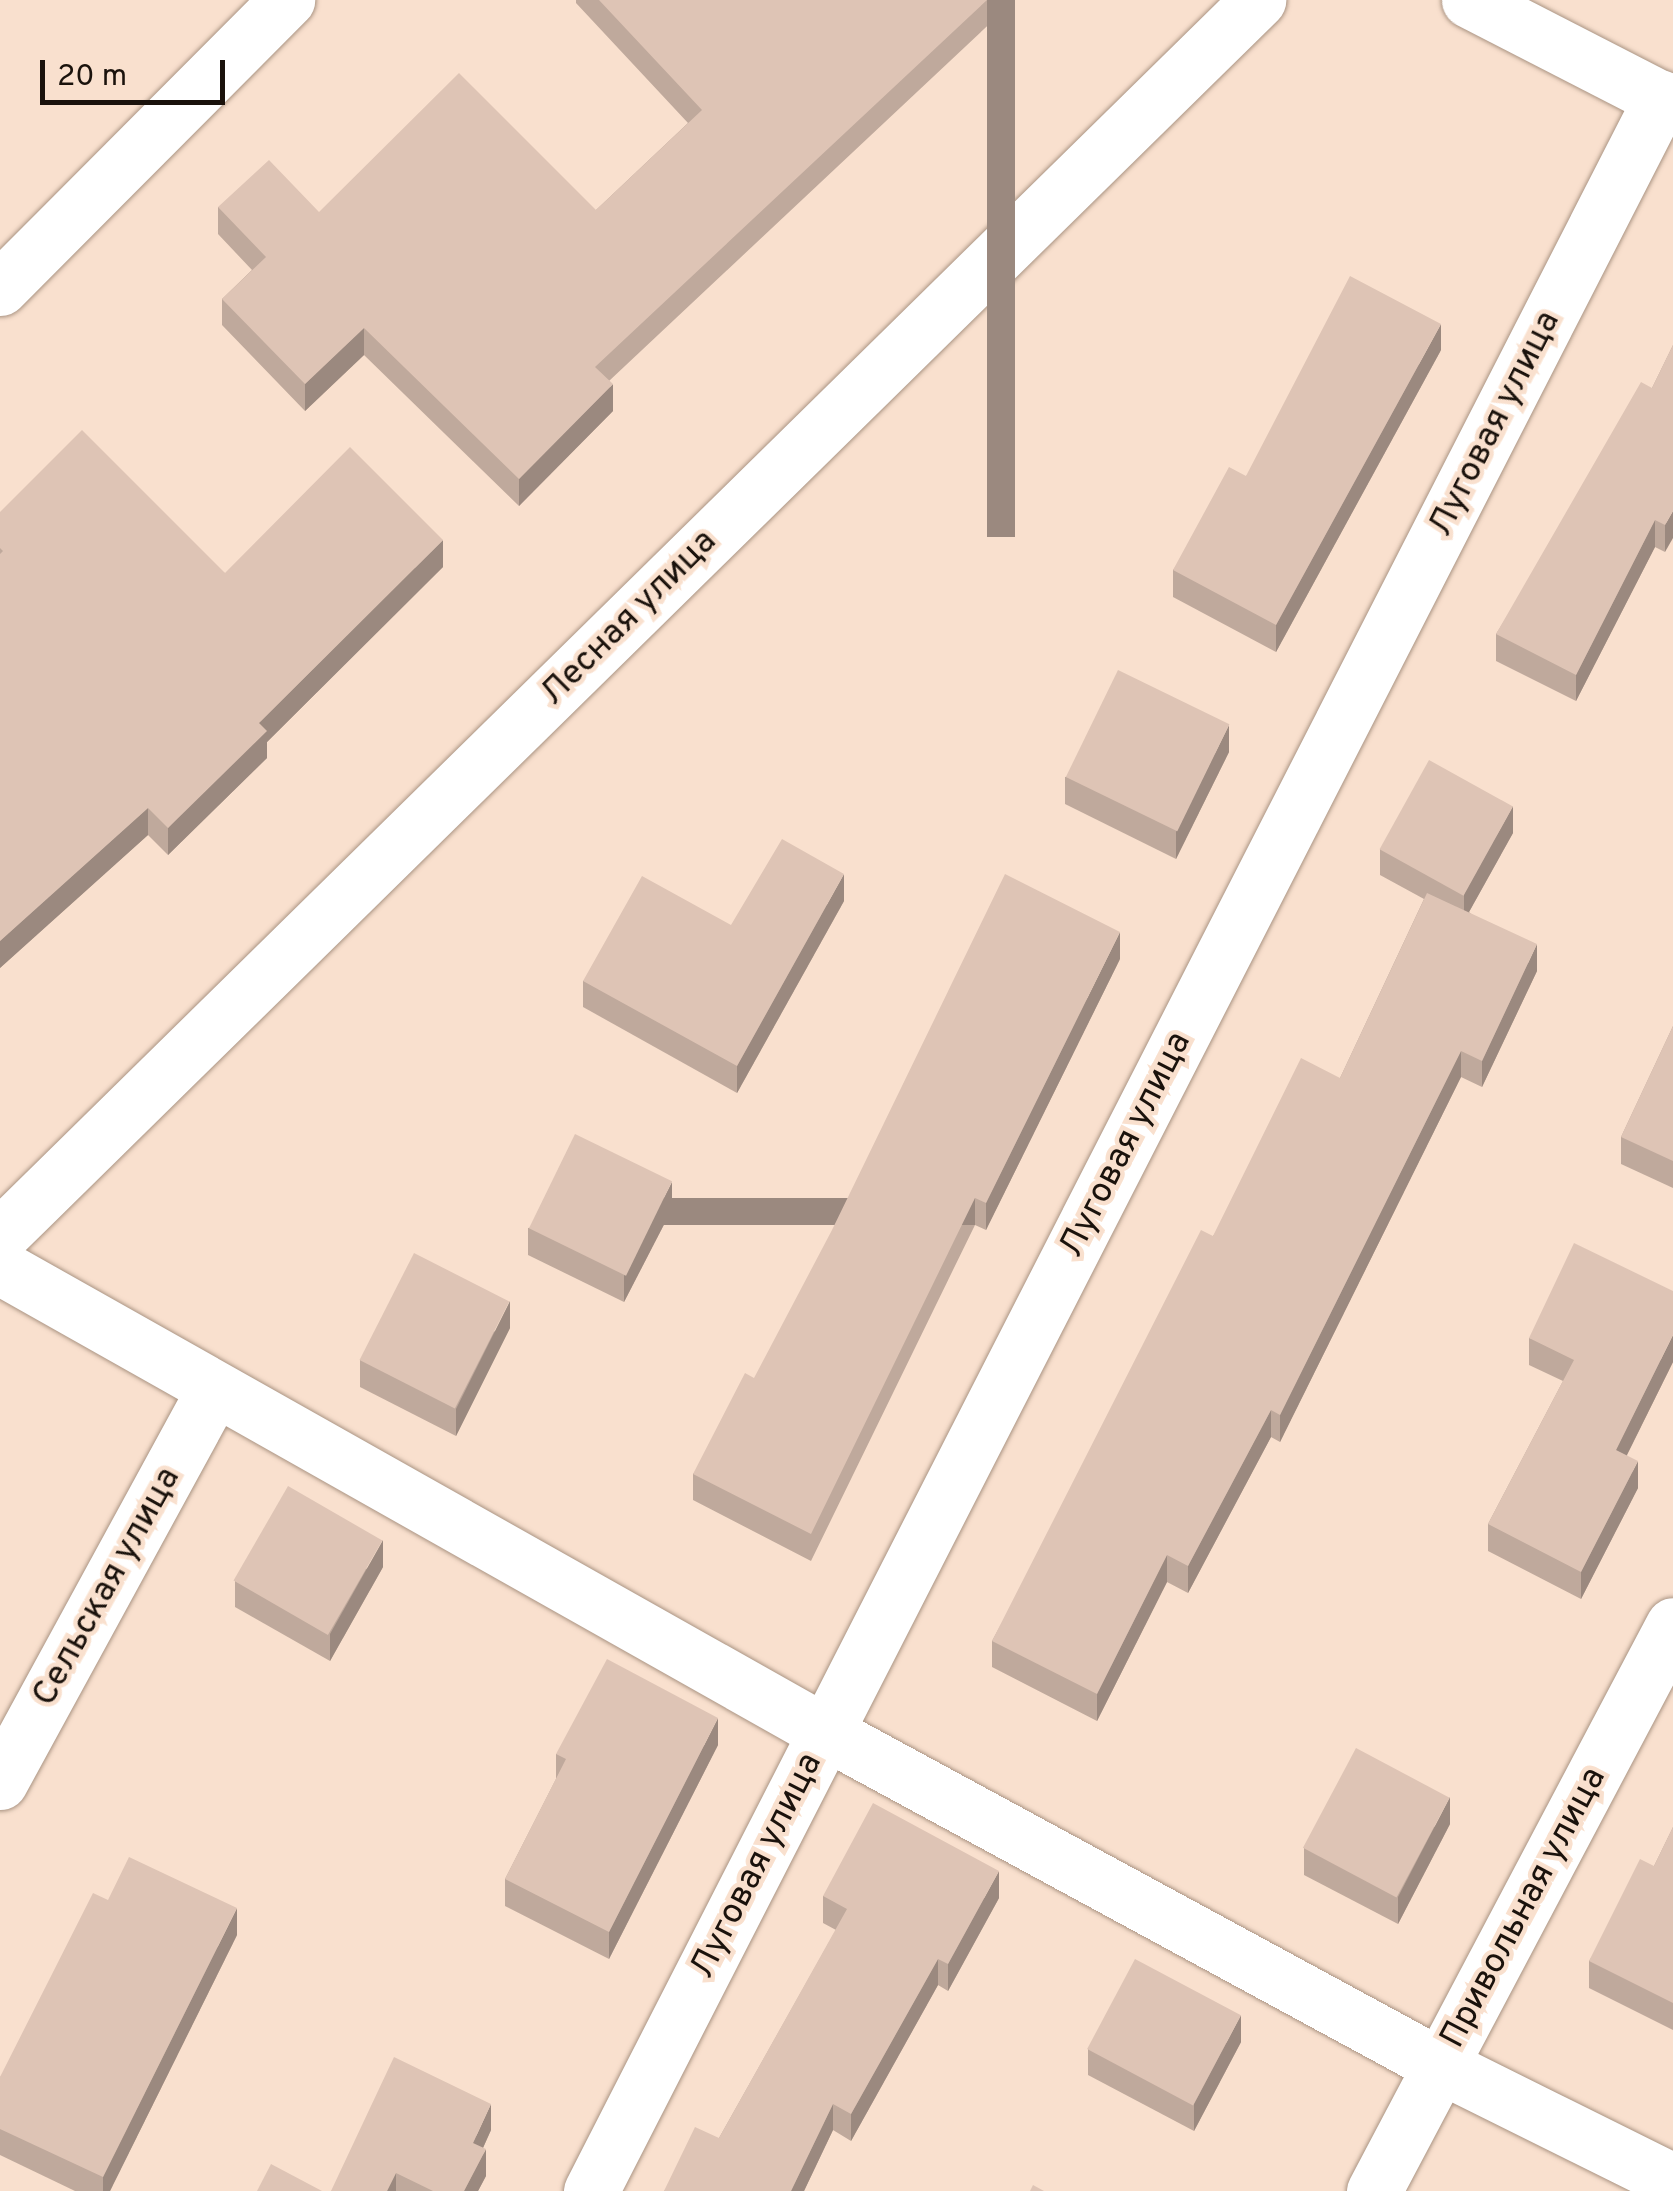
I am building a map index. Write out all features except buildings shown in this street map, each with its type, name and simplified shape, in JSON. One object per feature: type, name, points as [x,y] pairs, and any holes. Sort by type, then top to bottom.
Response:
[{"type":"street","points":[[0,288],[287,0]]},
{"type":"street","name":"Лесная улица","points":[[0,1236],[1258,0]]},
{"type":"street","points":[[1470,0],[1530,12],[1667,101]]},
{"type":"street","name":"Луговая улица","points":[[591,2191],[1667,101]]},
{"type":"street","points":[[0,1267],[213,1392],[825,1732],[1442,2066],[1673,2180]]},
{"type":"street","name":"Сельская улица","points":[[0,1782],[213,1392]]},
{"type":"street","name":"Привольная улица","points":[[1374,2191],[1673,1625]]}]
